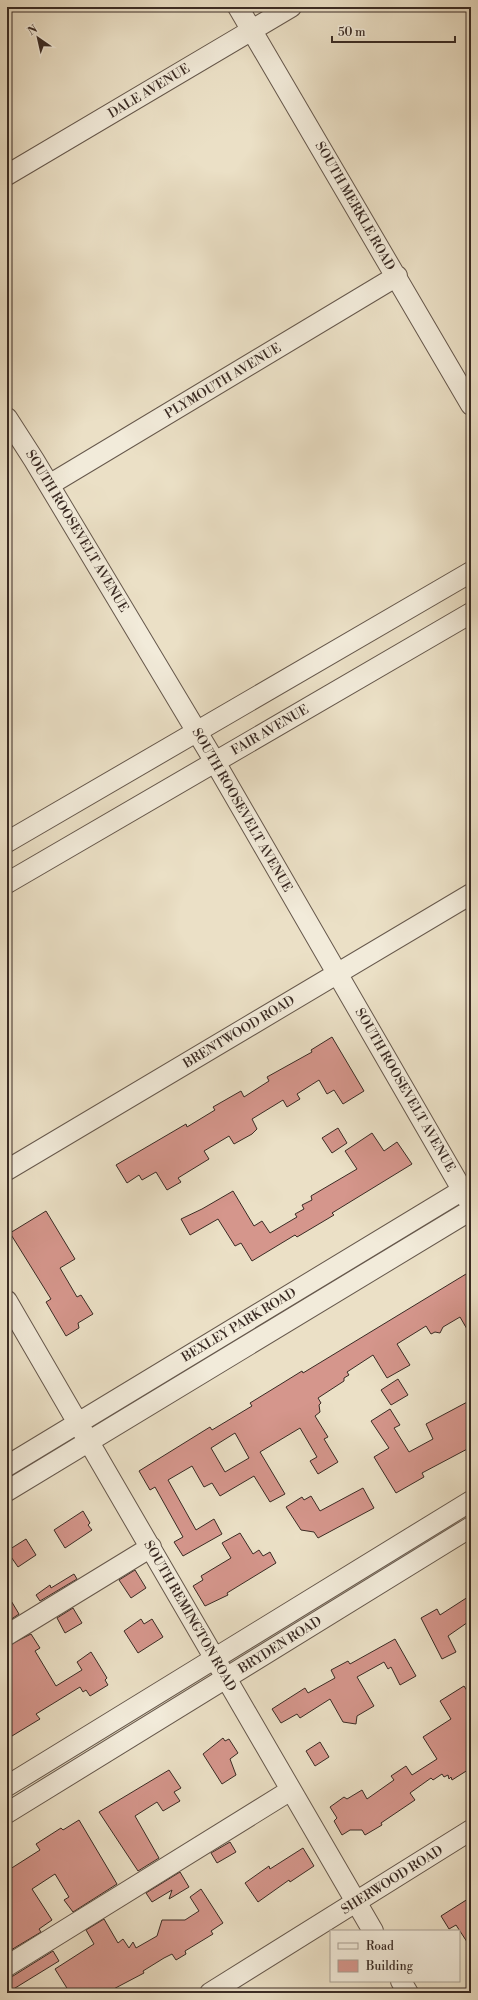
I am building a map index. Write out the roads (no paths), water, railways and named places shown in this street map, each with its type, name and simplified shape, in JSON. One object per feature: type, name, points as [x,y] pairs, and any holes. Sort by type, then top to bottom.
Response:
[{"type":"street","name":"SOUTH MERKLE ROAD","points":[[238,7],[253,30],[471,405]]},
{"type":"street","name":"DALE AVENUE","points":[[7,175],[291,7]]},
{"type":"street","name":"PLYMOUTH AVENUE","points":[[49,485],[397,276]]},
{"type":"street","name":"SOUTH ROOSEVELT AVENUE","points":[[7,418],[49,485],[215,762],[468,1193]]},
{"type":"street","points":[[7,842],[471,572]]},
{"type":"street","name":"FAIR AVENUE","points":[[7,883],[471,613]]},
{"type":"street","name":"BRENTWOOD ROAD","points":[[7,1170],[471,894]]},
{"type":"street","name":"BEXLEY PARK ROAD","points":[[7,1466],[323,1274],[468,1193]]},
{"type":"street","name":"BEXLEY PARK ROAD","points":[[7,1491],[471,1210]]},
{"type":"street","points":[[323,1274],[334,1293]]},
{"type":"street","name":"SOUTH REMINGTON ROAD","points":[[7,1301],[372,1930]]},
{"type":"street","points":[[207,1345],[218,1363]]},
{"type":"street","points":[[465,1504],[471,1527]]},
{"type":"street","name":"BRYDEN ROAD","points":[[7,1786],[465,1504]]},
{"type":"street","name":"BRYDEN ROAD","points":[[7,1813],[471,1527]]},
{"type":"street","points":[[7,1635],[151,1547]]},
{"type":"street","points":[[342,1580],[354,1599]]},
{"type":"street","points":[[83,1740],[94,1759]]},
{"type":"street","points":[[7,1966],[291,1790]]},
{"type":"street","name":"SHERWOOD ROAD","points":[[210,1993],[471,1830]]},
{"type":"street","points":[[402,1982],[408,1993]]}]
